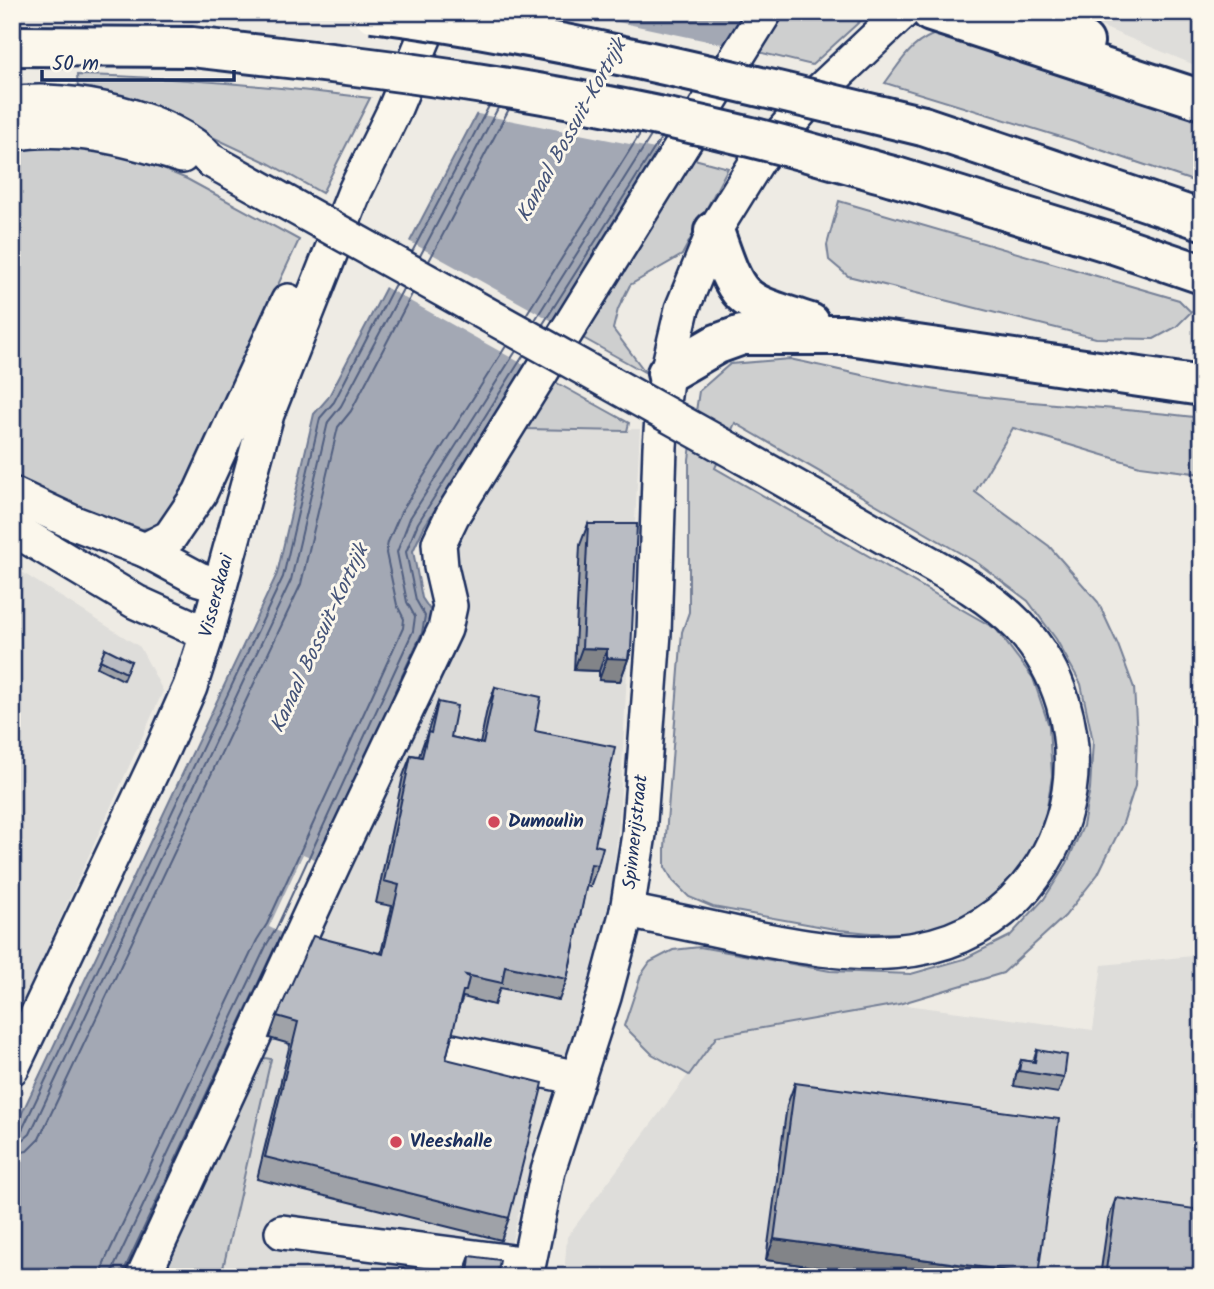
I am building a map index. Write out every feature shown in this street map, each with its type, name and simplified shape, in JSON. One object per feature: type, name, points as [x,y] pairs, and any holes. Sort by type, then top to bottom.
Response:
[{"type":"highway","points":[[372,12],[465,24],[589,49],[923,127],[1202,220]]},
{"type":"highway","points":[[931,12],[1197,98]]},
{"type":"highway","points":[[1026,12],[1197,98]]},
{"type":"highway","points":[[12,46],[192,47],[373,68],[567,99],[742,135],[896,177],[1202,274]]},
{"type":"highway","points":[[714,231],[732,282],[748,301],[761,308],[848,335]]},
{"type":"highway","points":[[667,373],[711,347],[741,335],[848,335],[1202,386]]},
{"type":"street","name":"Visserskaai","points":[[12,1068],[190,687],[267,414],[355,191],[393,113],[435,12]]},
{"type":"street","name":"Visserskaai","points":[[393,113],[456,12]]},
{"type":"street","points":[[143,1277],[445,629],[450,606],[440,567],[439,543],[452,516],[765,12]]},
{"type":"street","name":"Spinnerijstraat","points":[[527,1270],[548,1171],[604,997],[627,911],[639,834],[654,633],[660,447],[667,373],[682,309],[714,231],[758,160],[839,71],[903,12]]},
{"type":"street","points":[[14,126],[81,133],[137,144],[192,160],[211,160],[946,573],[999,608],[1020,627],[1046,664],[1058,688],[1068,719],[1072,768],[1065,816],[1047,858],[1035,876],[1007,908],[992,919],[967,933],[921,949],[873,953],[818,949],[627,911]]},
{"type":"street","points":[[145,550],[170,537],[200,493],[292,292],[355,191]]},
{"type":"street","points":[[12,494],[74,523],[145,550],[199,579],[220,585]]},
{"type":"street","points":[[12,528],[136,602],[207,634]]},
{"type":"street","points":[[453,1051],[578,1078]]},
{"type":"street","points":[[282,1232],[527,1270]]},
{"type":"shaded area","points":[[749,12],[868,14],[812,65],[750,50]]},
{"type":"shaded area","points":[[1066,12],[1202,12],[1202,68]]},
{"type":"shaded area","points":[[942,32],[1202,115],[1202,184],[1074,141],[885,83],[916,45]]},
{"type":"shaded area","points":[[77,75],[224,83],[370,98],[322,193],[268,163],[189,126],[78,91]]},
{"type":"shaded area","points":[[56,144],[139,159],[187,179],[299,240],[171,513],[158,526],[142,529],[80,508],[12,480],[12,148]]},
{"type":"shaded area","points":[[683,156],[728,168],[682,255],[630,285],[618,309],[613,329],[646,373],[574,333]]},
{"type":"shaded area","points":[[839,201],[1179,300],[1191,312],[1176,327],[1154,339],[1096,338],[848,276],[829,260],[827,245]]},
{"type":"shaded area","points":[[790,359],[965,394],[1202,418],[1202,474],[1140,466],[1013,428],[975,492],[1049,546],[1098,602],[1134,688],[1137,736],[1135,786],[1123,823],[1098,874],[1065,916],[1003,973],[899,1004],[717,1036],[689,1075],[652,1054],[624,1026],[641,975],[650,962],[673,950],[700,947],[830,971],[911,974],[964,959],[1010,936],[1044,899],[1067,863],[1083,826],[1090,789],[1093,741],[1081,684],[1056,639],[1028,601],[979,564],[735,423],[715,468],[996,629],[1033,678],[1049,726],[1052,776],[1046,814],[1035,846],[1004,888],[949,926],[911,933],[840,930],[713,907],[689,897],[673,881],[665,867],[665,848],[682,632],[689,612],[689,459],[699,391],[730,364]]},
{"type":"shaded area","points":[[546,377],[629,423],[627,431],[525,429]]},
{"type":"shaded area","points":[[525,429],[640,429],[619,823],[610,900],[576,1026],[535,1145],[505,1277],[221,1277],[271,1059],[253,1056],[460,610],[450,544]]},
{"type":"shaded area","points":[[12,566],[140,647],[163,691],[12,1026]]},
{"type":"shaded area","points":[[1202,955],[1202,1277],[564,1277],[567,1237],[717,1036],[899,1004],[1093,1030],[1102,965]]},
{"type":"shaded area","points":[[253,1056],[271,1059],[221,1277],[127,1277]]},
{"type":"water","name":"Kanaal Bossuit-Kortrijk","points":[[530,12],[748,12],[424,527],[413,551],[422,598],[432,613],[429,635],[127,1277],[12,1277],[12,1134],[277,574],[314,414],[328,398]]},
{"type":"pier","points":[[526,12],[571,12],[731,46],[665,151],[473,113]]},
{"type":"pier","points":[[407,240],[556,323],[528,367],[383,286]]},
{"type":"pier","points":[[303,854],[324,863],[290,937],[269,927]]},
{"type":"building","points":[[588,524],[637,524],[631,651],[628,659],[607,658],[607,649],[582,648]]},
{"type":"building","points":[[105,648],[131,661],[126,673],[100,660]]},
{"type":"building","points":[[495,687],[541,697],[535,731],[615,747],[595,845],[603,847],[598,865],[591,864],[567,979],[505,966],[502,983],[466,975],[469,978],[466,991],[463,991],[446,1059],[543,1083],[509,1218],[265,1157],[298,1022],[277,1016],[313,936],[383,954],[399,885],[384,881],[411,755],[422,757],[438,702],[457,706],[451,737],[483,744]]},
{"type":"building","points":[[1037,1050],[1067,1055],[1064,1078],[1019,1071],[1021,1060],[1035,1062]]},
{"type":"building","points":[[795,1083],[1059,1119],[1038,1275],[774,1239]]},
{"type":"building","points":[[1116,1198],[1202,1210],[1202,1277],[1105,1277]]},
{"type":"building","points":[[470,1256],[500,1260],[498,1271],[468,1275]]},
{"type":"place","name":"Dumoulin","points":[[494,822]]},
{"type":"place","name":"Vleeshalle","points":[[396,1142]]}]
